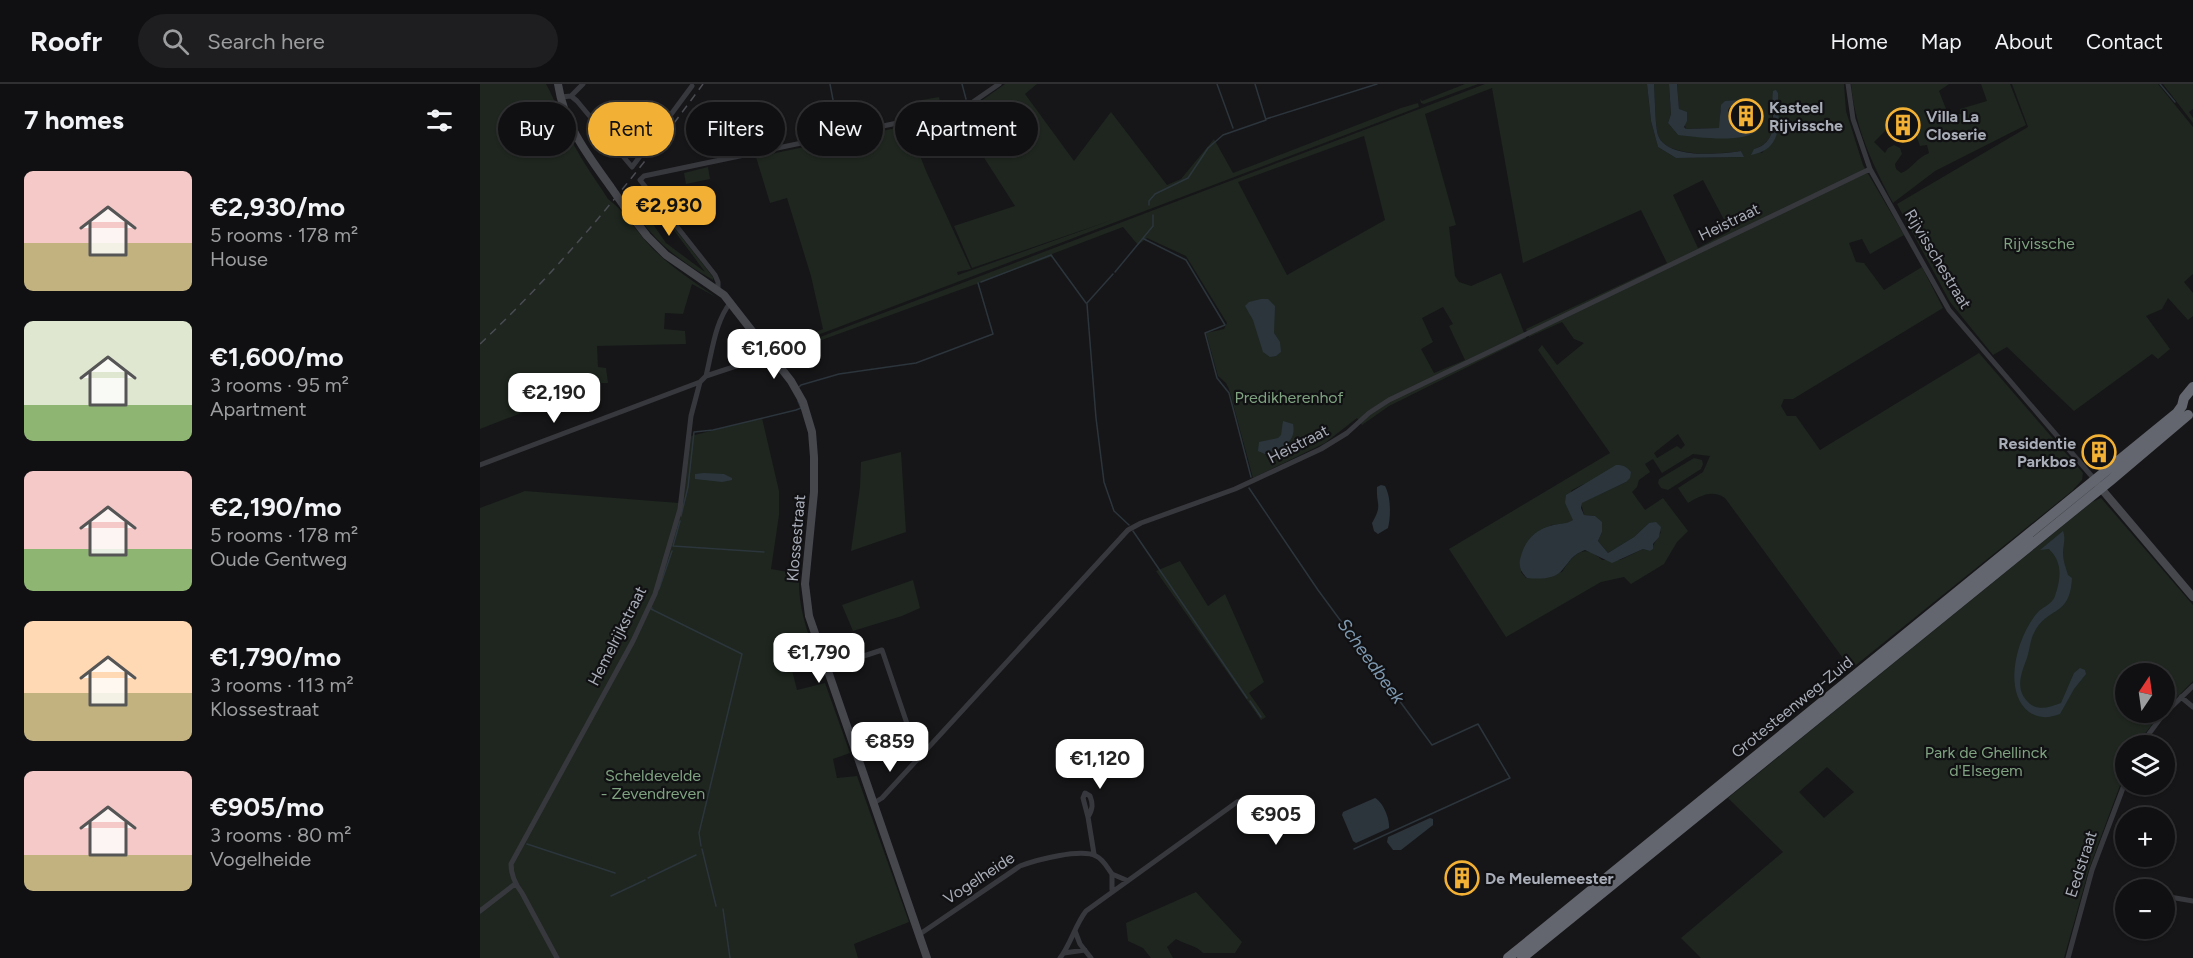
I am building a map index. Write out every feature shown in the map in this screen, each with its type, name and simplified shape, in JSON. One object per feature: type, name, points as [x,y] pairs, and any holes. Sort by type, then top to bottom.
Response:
[{"type":"highway","points":[[2098,484],[2177,413],[2188,412],[2184,398],[2193,387]]},
{"type":"highway","name":"Grotesteenweg-Zuid","points":[[1508,958],[2098,484]]},
{"type":"highway","name":"Grotesteenweg-Zuid","points":[[1522,958],[2098,484]]},
{"type":"street","points":[[558,84],[579,143],[647,236],[666,255],[718,289]]},
{"type":"street","points":[[561,97],[571,96],[583,84]]},
{"type":"street","points":[[718,289],[715,275],[640,180],[644,176],[950,112],[970,104],[999,84]]},
{"type":"street","name":"Rijvisschestraat","points":[[1848,84],[1853,120],[1870,169],[1949,310],[2098,484]]},
{"type":"street","points":[[571,96],[632,168],[692,86]]},
{"type":"street","name":"Heistraat","points":[[874,803],[882,798],[919,759],[1133,527],[1281,469],[1347,433],[1369,413],[1389,400],[1870,169]]},
{"type":"street","name":"Klossestraat","points":[[718,289],[731,302],[797,391],[809,418],[814,457],[814,492],[805,584],[809,616],[927,958]]},
{"type":"street","points":[[706,376],[719,324],[724,311],[731,302]]},
{"type":"street","points":[[480,465],[700,382],[706,376],[770,355]]},
{"type":"street","name":"Hemelrijkstraat","points":[[557,958],[515,884],[511,873],[514,857],[633,641],[655,594],[682,501],[691,422],[700,382]]},
{"type":"street","points":[[2098,484],[2193,597]]},
{"type":"street","points":[[827,668],[882,650],[919,759]]},
{"type":"street","points":[[2148,735],[2193,686]]},
{"type":"street","points":[[2181,697],[2193,707]]},
{"type":"street","name":"Eedstraat","points":[[2068,958],[2092,870],[2120,795]]},
{"type":"street","points":[[1059,958],[1064,953],[1078,922],[1086,911],[1126,880],[1243,799],[1251,798],[1257,801],[1268,816],[1270,824]]},
{"type":"street","points":[[1088,817],[1094,854],[1101,859],[1112,874],[1126,880]]},
{"type":"street","name":"Vogelheide","points":[[920,934],[1020,866],[1034,860],[1094,854]]},
{"type":"street","points":[[1112,874],[1112,890]]},
{"type":"street","points":[[480,911],[515,884]]},
{"type":"street","points":[[2175,898],[2193,901]]},
{"type":"street","points":[[1075,931],[1091,958]]},
{"type":"street","points":[[1064,953],[1085,950]]},
{"type":"green space","points":[[480,84],[546,84],[555,102],[498,102],[498,156],[576,156],[576,149],[608,199],[659,255],[716,297],[692,284],[683,314],[665,313],[664,329],[685,331],[686,344],[597,346],[598,367],[606,368],[608,383],[544,383],[547,403],[480,429]]},
{"type":"green space","points":[[1005,84],[1037,84],[1025,94],[1031,102],[980,102]]},
{"type":"green space","points":[[1465,84],[1478,84],[1424,104],[1421,103],[1420,99],[1422,101]]},
{"type":"green space","name":"Predikherenhof","points":[[1485,84],[1647,84],[1651,121],[1658,147],[1676,158],[1743,157],[1741,151],[1695,153],[1672,148],[1663,143],[1657,130],[1654,84],[1669,84],[1671,114],[1668,123],[1678,135],[1753,134],[1757,104],[1725,101],[1720,111],[1721,126],[1719,128],[1686,129],[1679,109],[1677,84],[1844,84],[1846,111],[1863,165],[1904,235],[1870,254],[1862,239],[1849,243],[1856,262],[1864,263],[1884,290],[1922,267],[1943,308],[1793,399],[1784,399],[1781,406],[1787,416],[1796,416],[1820,450],[1979,353],[2083,473],[2082,480],[2072,491],[1851,669],[1725,498],[1711,494],[1688,503],[1678,488],[1703,472],[1710,456],[1693,454],[1662,473],[1653,459],[1645,464],[1650,472],[1639,480],[1632,492],[1645,510],[1663,498],[1688,531],[1677,542],[1664,564],[1631,584],[1624,577],[1601,582],[1506,637],[1449,549],[1610,453],[1538,350],[1542,345],[1557,365],[1584,343],[1574,339],[1562,322],[1529,337],[1526,329],[1667,263],[1641,210],[1523,263],[1492,88],[1425,114],[1456,225],[1449,227],[1455,276],[1459,282],[1471,286],[1501,273],[1526,338],[1389,406],[1362,425],[1357,418],[1325,443],[1253,478],[1229,389],[1218,376],[1206,333],[1224,329],[1227,323],[1186,256],[1147,238],[1138,245],[1123,227],[1052,254],[1053,256],[819,341],[807,342]],"holes":[[[1776,91],[1778,93],[1777,132],[1762,153],[1754,149],[1763,145],[1772,132],[1773,99]],[[1364,136],[1385,220],[1287,275],[1238,182]],[[1703,180],[1730,231],[1698,248],[1673,195]],[[1443,307],[1453,324],[1449,326],[1465,360],[1434,373],[1421,349],[1433,342],[1422,318]],[[1678,434],[1685,445],[1681,449],[1677,446],[1657,458],[1654,453]],[[1626,482],[1581,503],[1584,515],[1595,516],[1602,532],[1598,541],[1608,553],[1634,537],[1649,523],[1661,532],[1650,551],[1643,549],[1620,560],[1602,560],[1584,551],[1574,556],[1562,572],[1526,578],[1521,572],[1551,525],[1566,524],[1574,520],[1565,503],[1572,490],[1584,484]]]},
{"type":"green space","points":[[1851,84],[1949,84],[1939,91],[1948,114],[1961,114],[1960,109],[1987,101],[1981,84],[2010,84],[2026,125],[1935,171],[1893,203],[1866,146],[1853,100]],"holes":[[[1909,115],[1920,146],[1927,145],[1929,153],[1901,173],[1896,169],[1895,164],[1902,154],[1900,148],[1894,145],[1885,153],[1874,142],[1888,128],[1887,124]]]},
{"type":"green space","name":"Rijvissche","points":[[2012,84],[2158,84],[2193,127],[2193,274],[2184,282],[2193,293],[2193,316],[2188,320],[2168,298],[2162,309],[2146,316],[2170,349],[2158,359],[2152,354],[2074,411],[2007,347],[1993,355],[1950,302],[1897,204],[2028,127]]},
{"type":"green space","points":[[2163,84],[2193,84],[2193,109],[2189,112],[2193,123]]},
{"type":"green space","points":[[939,97],[940,102],[922,102],[922,100]]},
{"type":"green space","points":[[1418,103],[1419,107],[778,350],[823,329],[811,276],[787,198],[770,203],[756,157],[785,156],[785,151],[797,149],[797,156],[883,156],[883,131],[895,128],[895,156],[920,156],[971,269],[957,272],[958,275],[1112,220],[972,268],[954,226],[1015,206],[983,156],[1038,156],[1038,112],[1074,161],[1111,112],[1167,185],[1181,179],[1214,139],[1233,173]]},
{"type":"green space","points":[[708,167],[710,179],[686,184],[684,173]]},
{"type":"green space","points":[[630,195],[637,201],[666,243],[705,272],[670,225],[672,225],[713,280],[663,245],[644,225],[624,198]]},
{"type":"green space","name":"Scheldevelde - Zevendreven","points":[[762,418],[779,491],[779,515],[771,569],[799,574],[801,605],[815,654],[789,658],[797,690],[825,683],[850,753],[833,759],[837,778],[857,776],[909,922],[854,944],[858,958],[480,958],[480,508],[525,491],[679,503],[687,437]]},
{"type":"green space","points":[[901,452],[906,532],[851,551],[861,462]]},
{"type":"green space","points":[[1694,458],[1702,460],[1701,469],[1668,490],[1661,488],[1658,483],[1659,479]]},
{"type":"green space","name":"Park de Ghellinck d'Elsegem","points":[[2101,498],[2193,605],[2193,681],[2175,699],[2175,663],[2115,663],[2115,723],[2153,723],[2144,735],[2115,735],[2116,795],[2089,869],[2064,958],[1701,958],[1681,938],[1783,852],[1728,798],[2092,502]],"holes":[[[1827,767],[1854,792],[1824,818],[1799,792]]]},
{"type":"green space","points":[[1180,561],[1208,606],[1225,594],[1264,682],[1249,693],[1266,717],[1261,720],[1156,571]]},
{"type":"green space","points":[[913,580],[920,608],[853,631],[842,605]]},
{"type":"green space","points":[[1196,892],[1242,942],[1235,953],[1203,953],[1176,939],[1167,947],[1173,958],[1151,958],[1143,948],[1128,941],[1126,923]]},
{"type":"shaded area","points":[[1647,84],[1654,84],[1657,130],[1663,143],[1683,152],[1708,154],[1741,151],[1744,157],[1676,158],[1658,147],[1651,121]]},
{"type":"shaded area","points":[[1669,84],[1677,84],[1679,109],[1687,112],[1684,127],[1686,129],[1719,128],[1721,105],[1725,101],[1752,99],[1757,104],[1758,130],[1742,137],[1732,138],[1678,135],[1668,123],[1671,114]],"holes":[[[1730,107],[1750,107],[1752,126],[1747,129],[1731,127],[1728,110]]]},
{"type":"shaded area","points":[[1776,90],[1778,93],[1778,123],[1774,140],[1770,147],[1751,155],[1754,149],[1763,145],[1772,133],[1772,99],[1773,91]]},
{"type":"shaded area","points":[[1268,299],[1275,306],[1274,333],[1280,342],[1281,352],[1276,356],[1270,357],[1263,352],[1253,320],[1245,306],[1249,302]]},
{"type":"shaded area","points":[[1283,421],[1293,424],[1294,431],[1290,441],[1281,448],[1265,454],[1258,451],[1259,442],[1278,438],[1281,435]]},
{"type":"shaded area","points":[[1616,465],[1628,468],[1631,472],[1630,478],[1582,503],[1581,508],[1584,515],[1595,516],[1602,522],[1602,532],[1598,541],[1608,553],[1634,537],[1649,523],[1656,522],[1661,527],[1653,549],[1650,551],[1643,549],[1612,563],[1585,550],[1574,556],[1556,575],[1527,578],[1521,570],[1520,562],[1528,541],[1535,533],[1545,528],[1573,520],[1565,503],[1566,495]]},
{"type":"shaded area","points":[[695,474],[724,474],[732,480],[722,482],[695,479]]},
{"type":"shaded area","points":[[1385,486],[1388,496],[1390,518],[1388,528],[1378,534],[1374,531],[1372,523],[1378,508],[1377,487]]},
{"type":"shaded area","points":[[2063,531],[2064,559],[2068,575],[2072,578],[2070,590],[2063,605],[2046,618],[2033,634],[2021,676],[2020,688],[2030,704],[2041,708],[2049,707],[2061,703],[2074,673],[2080,668],[2085,670],[2086,674],[2074,689],[2060,714],[2040,717],[2029,712],[2021,702],[2014,676],[2019,647],[2025,633],[2039,611],[2051,603],[2059,583],[2059,565],[2054,554],[2049,549],[2040,550]]},
{"type":"shaded area","points":[[1375,798],[1385,811],[1389,828],[1356,843],[1342,815],[1343,812]]},
{"type":"shaded area","points":[[1430,818],[1433,819],[1433,825],[1401,850],[1393,850],[1387,842],[1388,837]]},
{"type":"waterway","points":[[830,84],[833,102]]},
{"type":"waterway","points":[[962,84],[966,99]]},
{"type":"waterway","points":[[1217,84],[1233,128]]},
{"type":"waterway","name":"Scheedbeek","points":[[1149,205],[1149,201],[1155,194],[1188,178],[1208,148],[1223,135],[1266,120],[1255,84]]},
{"type":"waterway","points":[[1266,119],[1377,84]]},
{"type":"waterway","points":[[2160,84],[2175,102]]},
{"type":"waterway","name":"Scheedbeek","points":[[1115,272],[1153,226],[1153,215]]},
{"type":"waterway","points":[[1144,239],[1186,260],[1225,325],[1205,333],[1217,378],[1229,393],[1251,477]]},
{"type":"waterway","name":"Scheedbeek","points":[[981,282],[1051,255],[1086,303]]},
{"type":"waterway","name":"Scheedbeek","points":[[1087,303],[1113,274]]},
{"type":"waterway","name":"Scheedbeek","points":[[799,387],[839,374],[916,363],[993,334],[978,283]]},
{"type":"waterway","points":[[1087,304],[1096,418],[1104,482],[1114,511],[1129,525]]},
{"type":"waterway","name":"Scheedbeek","points":[[681,516],[688,487],[694,432],[713,430],[796,410],[801,408],[798,401]]},
{"type":"waterway","name":"Scheedbeek","points":[[1249,488],[1318,590],[1432,745],[1478,724],[1510,778],[1354,849]]},
{"type":"waterway","points":[[680,521],[673,546],[764,552]]},
{"type":"waterway","points":[[1133,531],[1247,698]]},
{"type":"waterway","points":[[659,589],[672,551]]},
{"type":"waterway","points":[[652,608],[742,654],[699,833],[701,846]]},
{"type":"waterway","points":[[1250,701],[1261,717]]},
{"type":"waterway","points":[[527,844],[615,873]]},
{"type":"waterway","points":[[702,849],[716,906]]},
{"type":"waterway","points":[[648,878],[696,855]]},
{"type":"waterway","points":[[611,896],[645,880]]},
{"type":"waterway","points":[[723,909],[730,958]]},
{"type":"railway","points":[[480,344],[570,252],[651,153],[703,84]]},
{"type":"place","name":"Kasteel Rijvissche","points":[[1746,116]]},
{"type":"place","name":"Villa La Closerie","points":[[1903,125]]},
{"type":"place","name":"Residentie Parkbos","points":[[2099,452]]},
{"type":"place","name":"De Meulemeester","points":[[1462,878]]}]
